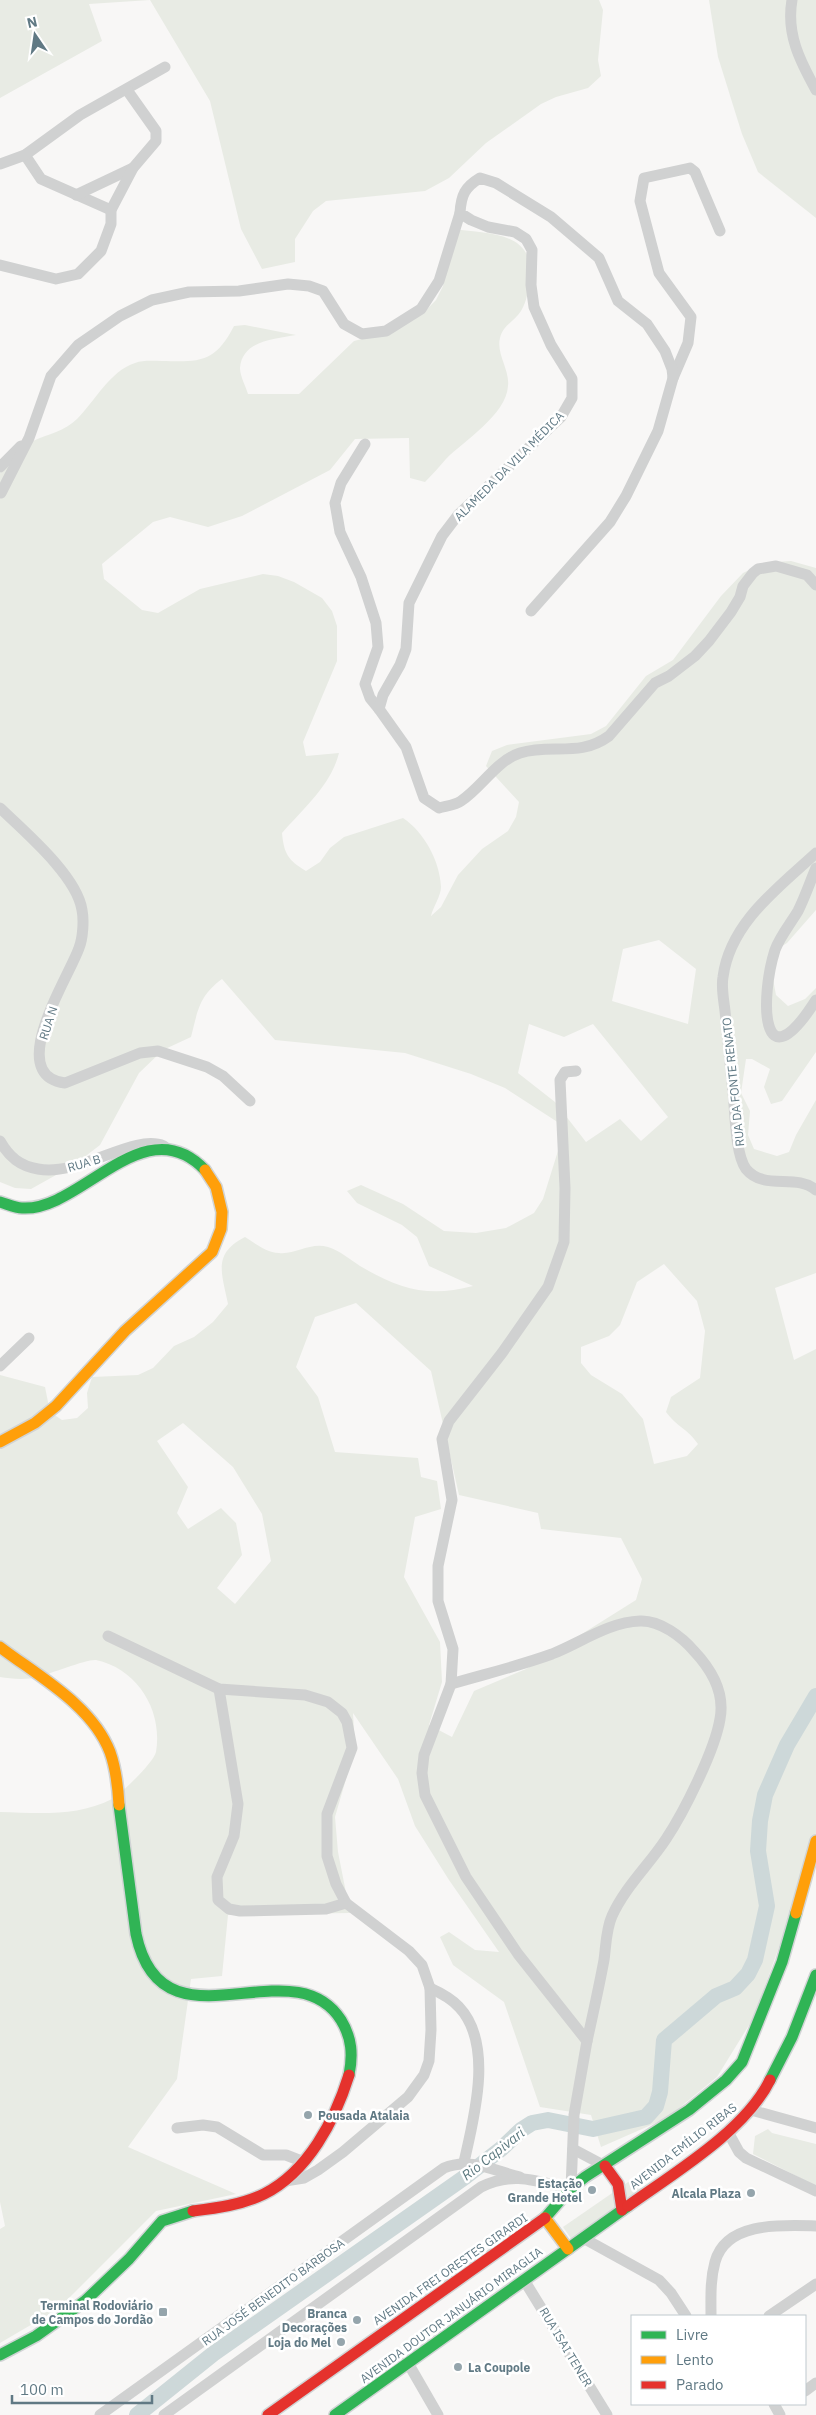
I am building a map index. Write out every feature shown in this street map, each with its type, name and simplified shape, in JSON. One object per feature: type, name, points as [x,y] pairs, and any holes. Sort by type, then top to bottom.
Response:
[{"type":"main road","points":[[0,1202],[7,1206],[24,1210],[38,1206],[52,1201],[102,1171],[131,1157],[150,1151],[177,1151],[196,1160],[212,1178],[218,1192],[222,1214],[222,1230],[212,1252],[125,1331],[56,1406],[35,1423],[0,1442]]},
{"type":"main road","points":[[0,1647],[69,1702],[92,1723],[104,1739],[112,1758],[117,1786],[122,1838],[139,1946],[146,1965],[154,1977],[185,1995],[206,1998],[276,1990],[314,1996],[329,2006],[339,2017],[351,2043],[352,2055],[350,2074],[325,2130],[304,2162],[285,2181],[268,2192],[246,2201],[164,2220],[156,2226],[130,2258],[65,2317],[39,2335],[0,2355]]},
{"type":"main road","name":"AVENIDA FREI ORESTES GIRARDI","points":[[268,2415],[545,2218],[570,2189],[689,2110],[719,2086],[742,2062],[782,1962],[816,1841]]},
{"type":"main road","name":"AVENIDA EMÍLIO RIBAS","points":[[583,2238],[728,2132],[751,2110],[767,2087],[792,2037],[816,1975]]},
{"type":"main road","points":[[605,2166],[618,2184],[622,2210]]},
{"type":"main road","points":[[545,2218],[568,2249]]},
{"type":"main road","name":"AVENIDA DOUTOR JANUÁRIO MIRAGLIA","points":[[335,2415],[583,2238]]},
{"type":"street","points":[[792,0],[790,12],[791,38],[803,68],[816,90]]},
{"type":"street","points":[[0,164],[25,155],[80,115],[165,67]]},
{"type":"street","points":[[0,265],[56,279],[78,274],[101,250],[111,224],[111,210],[133,168],[156,141],[157,136],[156,131],[127,90]]},
{"type":"street","points":[[25,155],[41,179],[111,210]]},
{"type":"street","points":[[76,194],[133,168]]},
{"type":"street","points":[[531,612],[614,516],[658,431],[673,378],[688,343],[691,317],[659,274],[640,201],[644,178],[690,168],[695,172],[720,231]]},
{"type":"street","points":[[1,493],[29,438],[51,376],[78,345],[120,316],[152,300],[189,292],[239,291],[288,284],[309,286],[323,291],[344,324],[362,334],[386,331],[420,309],[439,281],[460,213],[461,198],[468,185],[480,178],[496,183],[550,217],[598,258],[618,301],[647,324],[665,351],[673,378]]},
{"type":"street","name":"ALAMEDA DA VILA MÉDICA","points":[[379,709],[383,695],[400,665],[406,649],[409,603],[442,536],[458,515],[562,417],[572,398],[572,379],[551,345],[534,306],[531,285],[532,250],[526,239],[515,232],[488,228],[460,213]]},
{"type":"street","points":[[0,467],[29,438]]},
{"type":"street","points":[[365,444],[341,483],[335,503],[340,532],[361,577],[376,622],[378,648],[365,684],[370,698],[406,747],[424,798],[439,808],[460,803],[499,766],[519,753],[535,750],[568,750],[589,747],[609,736],[654,682],[669,676],[696,656],[735,605],[743,586],[758,569],[776,566],[791,569],[806,575],[816,585]]},
{"type":"street","name":"RUA N","points":[[0,808],[59,868],[76,889],[83,911],[80,946],[47,1018],[40,1039],[41,1070],[48,1077],[65,1084],[140,1053],[158,1051],[207,1067],[223,1076],[250,1101]]},
{"type":"street","name":"RUA DA FONTE RENATO","points":[[816,853],[770,895],[740,928],[730,947],[722,979],[736,1125],[740,1152],[746,1168],[757,1178],[809,1184],[816,1190]]},
{"type":"street","points":[[816,868],[799,909],[776,948],[768,976],[766,1006],[768,1031],[772,1036],[780,1038],[788,1035],[801,1024],[816,1000]]},
{"type":"street","points":[[576,1071],[565,1072],[560,1080],[566,1188],[564,1242],[548,1287],[502,1352],[449,1421],[442,1439],[452,1500],[438,1566],[438,1601],[453,1648],[451,1684],[424,1755],[422,1773],[426,1795],[466,1877],[518,1954],[587,2041]]},
{"type":"street","name":"RUA B","points":[[0,1141],[7,1154],[24,1166],[49,1171],[80,1166],[144,1143],[158,1144],[177,1151]]},
{"type":"street","points":[[0,1366],[29,1338]]},
{"type":"street","points":[[430,1988],[449,1997],[460,2008],[473,2029],[477,2050],[478,2076],[474,2119],[466,2163],[570,2189],[574,2115],[611,1918],[621,1898],[666,1839],[695,1786],[721,1718],[715,1680],[699,1656],[682,1638],[653,1622],[641,1620],[608,1628],[553,1653],[451,1684]]},
{"type":"street","points":[[108,1636],[219,1689],[305,1695],[328,1702],[342,1713],[347,1722],[352,1748],[327,1814],[326,1843],[336,1884],[346,1903],[409,1951],[422,1965],[430,1988],[431,2030],[429,2061],[424,2075],[408,2097],[318,2170],[304,2178],[285,2181]]},
{"type":"street","points":[[219,1689],[238,1809],[234,1836],[217,1877],[218,1900],[229,1909],[240,1911],[326,1909],[346,1903]]},
{"type":"street","points":[[751,2110],[816,2128]]},
{"type":"street","points":[[177,2128],[210,2126],[263,2155],[286,2155],[304,2162]]},
{"type":"street","points":[[728,2132],[739,2152],[746,2158],[816,2191]]},
{"type":"street","points":[[573,2149],[605,2166]]},
{"type":"street","name":"RUA JOSÉ BENEDITO BARBOSA","points":[[100,2415],[444,2168],[466,2163]]},
{"type":"street","points":[[164,2415],[481,2187],[493,2181],[520,2177]]},
{"type":"street","points":[[711,2315],[712,2280],[715,2260],[726,2243],[744,2232],[763,2227],[816,2226]]},
{"type":"street","points":[[583,2238],[641,2268],[659,2280],[671,2293],[685,2315]]},
{"type":"street","name":"RUA ISAI TENER","points":[[524,2280],[607,2415]]},
{"type":"street","points":[[770,2315],[816,2284]]},
{"type":"street","points":[[408,2363],[438,2415]]},
{"type":"shaded area","points":[[0,0],[150,0],[89,4],[102,41],[0,98]]},
{"type":"shaded area","points":[[150,0],[599,0],[603,10],[598,60],[601,76],[588,88],[556,97],[541,104],[486,143],[449,178],[425,191],[326,201],[313,211],[295,239],[295,262],[262,269],[241,229],[210,101]]},
{"type":"shaded area","points":[[709,0],[816,0],[816,218],[758,172],[742,134],[718,57]]},
{"type":"shaded area","points":[[454,229],[495,234],[507,238],[517,243],[525,252],[530,263],[530,279],[525,303],[521,311],[506,326],[500,338],[500,350],[508,380],[506,397],[493,417],[446,459],[425,482],[410,478],[409,438],[355,439],[330,470],[242,516],[208,527],[170,517],[153,522],[102,564],[104,579],[142,610],[158,613],[200,589],[263,574],[278,576],[294,582],[322,598],[332,611],[337,626],[337,661],[303,742],[306,756],[339,753],[335,765],[323,786],[282,833],[284,846],[291,860],[306,871],[320,862],[330,848],[344,837],[403,818],[424,839],[438,867],[441,890],[431,916],[441,907],[458,875],[482,849],[508,831],[516,817],[519,802],[486,766],[492,751],[507,745],[591,734],[606,726],[646,676],[673,660],[721,596],[743,573],[757,566],[775,562],[791,561],[816,568],[816,910],[787,943],[779,948],[773,979],[776,995],[788,1006],[805,999],[816,988],[816,1052],[782,1101],[771,1104],[764,1087],[770,1069],[752,1059],[746,1059],[741,1093],[750,1111],[748,1135],[754,1149],[777,1156],[789,1152],[796,1135],[816,1100],[816,1273],[775,1288],[794,1360],[816,1349],[816,1843],[754,2017],[717,2077],[667,2118],[601,2147],[591,2115],[540,2107],[504,2002],[453,1965],[440,1937],[449,1932],[475,1950],[499,1952],[449,1880],[415,1826],[398,1779],[353,1713],[355,1748],[335,1817],[338,1852],[350,1913],[228,1915],[222,1976],[191,1979],[177,2079],[128,2147],[236,2194],[156,2211],[58,2309],[0,2343],[0,2229],[5,2226],[0,2202],[0,1812],[57,1813],[85,1809],[112,1799],[129,1785],[150,1763],[156,1752],[157,1737],[151,1707],[144,1694],[124,1672],[111,1665],[91,1660],[34,1678],[0,1677],[0,1375],[45,1387],[50,1412],[62,1420],[77,1418],[88,1408],[87,1393],[92,1377],[138,1375],[153,1368],[174,1346],[194,1337],[213,1322],[228,1304],[222,1274],[224,1257],[235,1243],[245,1237],[265,1249],[279,1253],[315,1246],[332,1248],[388,1281],[414,1289],[442,1291],[473,1286],[429,1266],[417,1237],[402,1225],[357,1203],[347,1191],[361,1185],[403,1204],[444,1231],[476,1233],[506,1228],[534,1213],[543,1199],[562,1138],[559,1123],[505,1088],[471,1074],[405,1053],[275,1040],[222,979],[208,991],[200,1004],[191,1037],[163,1050],[139,1073],[100,1145],[74,1165],[31,1189],[15,1188],[0,1182],[0,473],[15,455],[28,444],[62,429],[77,419],[110,379],[135,363],[141,361],[187,361],[205,358],[213,354],[220,347],[234,326],[245,325],[296,335],[261,342],[247,352],[242,359],[240,368],[248,394],[299,394],[354,341],[385,333],[425,311],[436,300],[443,286]],"holes":[[[659,940],[696,969],[688,1024],[612,1001],[623,949]],[[529,1024],[564,1037],[593,1024],[668,1117],[641,1141],[620,1119],[586,1142],[555,1102],[518,1073]],[[664,1264],[697,1301],[705,1331],[700,1378],[671,1397],[666,1412],[698,1444],[687,1456],[654,1464],[643,1419],[622,1394],[591,1375],[581,1363],[581,1347],[609,1336],[620,1325],[637,1282]],[[356,1303],[431,1371],[459,1495],[538,1513],[541,1529],[621,1538],[642,1579],[636,1600],[526,1669],[474,1691],[452,1737],[429,1725],[442,1682],[440,1642],[404,1577],[415,1517],[441,1509],[437,1481],[421,1477],[418,1458],[335,1452],[318,1397],[296,1367],[315,1317]],[[183,1423],[233,1467],[262,1514],[271,1561],[235,1604],[217,1588],[242,1555],[236,1523],[221,1508],[188,1529],[177,1513],[188,1487],[157,1441]]]},
{"type":"shaded area","points":[[768,2129],[772,2133],[816,2144],[816,2186],[753,2154],[755,2136]]},
{"type":"shaded area","points":[[634,2178],[643,2190],[572,2240],[563,2227]]},
{"type":"waterway","name":"Rio Capivari","points":[[137,2415],[213,2354],[465,2177],[532,2123],[548,2120],[593,2129],[646,2117],[656,2106],[660,2092],[664,2040],[716,1996],[735,1988],[748,1974],[755,1960],[767,1906],[758,1851],[760,1821],[765,1795],[787,1745],[816,1696]]},
{"type":"traffic: fast","points":[[0,1202],[22,1208],[44,1205],[67,1195],[113,1166],[136,1155],[159,1150],[182,1153],[205,1170]]},
{"type":"traffic: fast","points":[[119,1805],[136,1934],[150,1970],[172,1989],[199,1995],[292,1992],[319,1999],[341,2020],[345,2027],[351,2054],[349,2075]]},
{"type":"traffic: fast","points":[[545,2218],[570,2189],[585,2177],[689,2110],[726,2080],[742,2062],[782,1962],[796,1913]]},
{"type":"traffic: fast","points":[[770,2080],[792,2037],[816,1975]]},
{"type":"traffic: fast","points":[[335,2415],[628,2206]]},
{"type":"traffic: fast","points":[[0,2355],[36,2336],[85,2301],[129,2259],[162,2221],[193,2211]]},
{"type":"traffic: slow","points":[[0,1442],[35,1423],[56,1406],[125,1331],[212,1252],[221,1229],[222,1212],[216,1187],[205,1170]]},
{"type":"traffic: slow","points":[[0,1647],[62,1693],[91,1720],[102,1735],[110,1752],[114,1765],[119,1805]]},
{"type":"traffic: slow","points":[[796,1913],[816,1841]]},
{"type":"traffic: slow","points":[[545,2218],[568,2249]]},
{"type":"traffic: jam","points":[[193,2211],[229,2206],[255,2198],[280,2184],[294,2172],[307,2159],[328,2127],[349,2075]]},
{"type":"traffic: jam","points":[[628,2206],[687,2165],[726,2134],[759,2099],[770,2080]]},
{"type":"traffic: jam","points":[[605,2166],[618,2184],[622,2210]]},
{"type":"traffic: jam","points":[[268,2415],[545,2218]]},
{"type":"place","name":"Pousada Atalaia","points":[[308,2115]]},
{"type":"place","name":"Estação Grande Hotel","points":[[592,2190]]},
{"type":"place","name":"Alcala Plaza","points":[[751,2193]]},
{"type":"place","name":"Terminal Rodoviário de Campos do Jordão","points":[[163,2312]]},
{"type":"place","name":"Branca Decorações","points":[[357,2320]]},
{"type":"place","name":"Loja do Mel","points":[[341,2342]]},
{"type":"place","name":"La Coupole","points":[[458,2367]]}]
